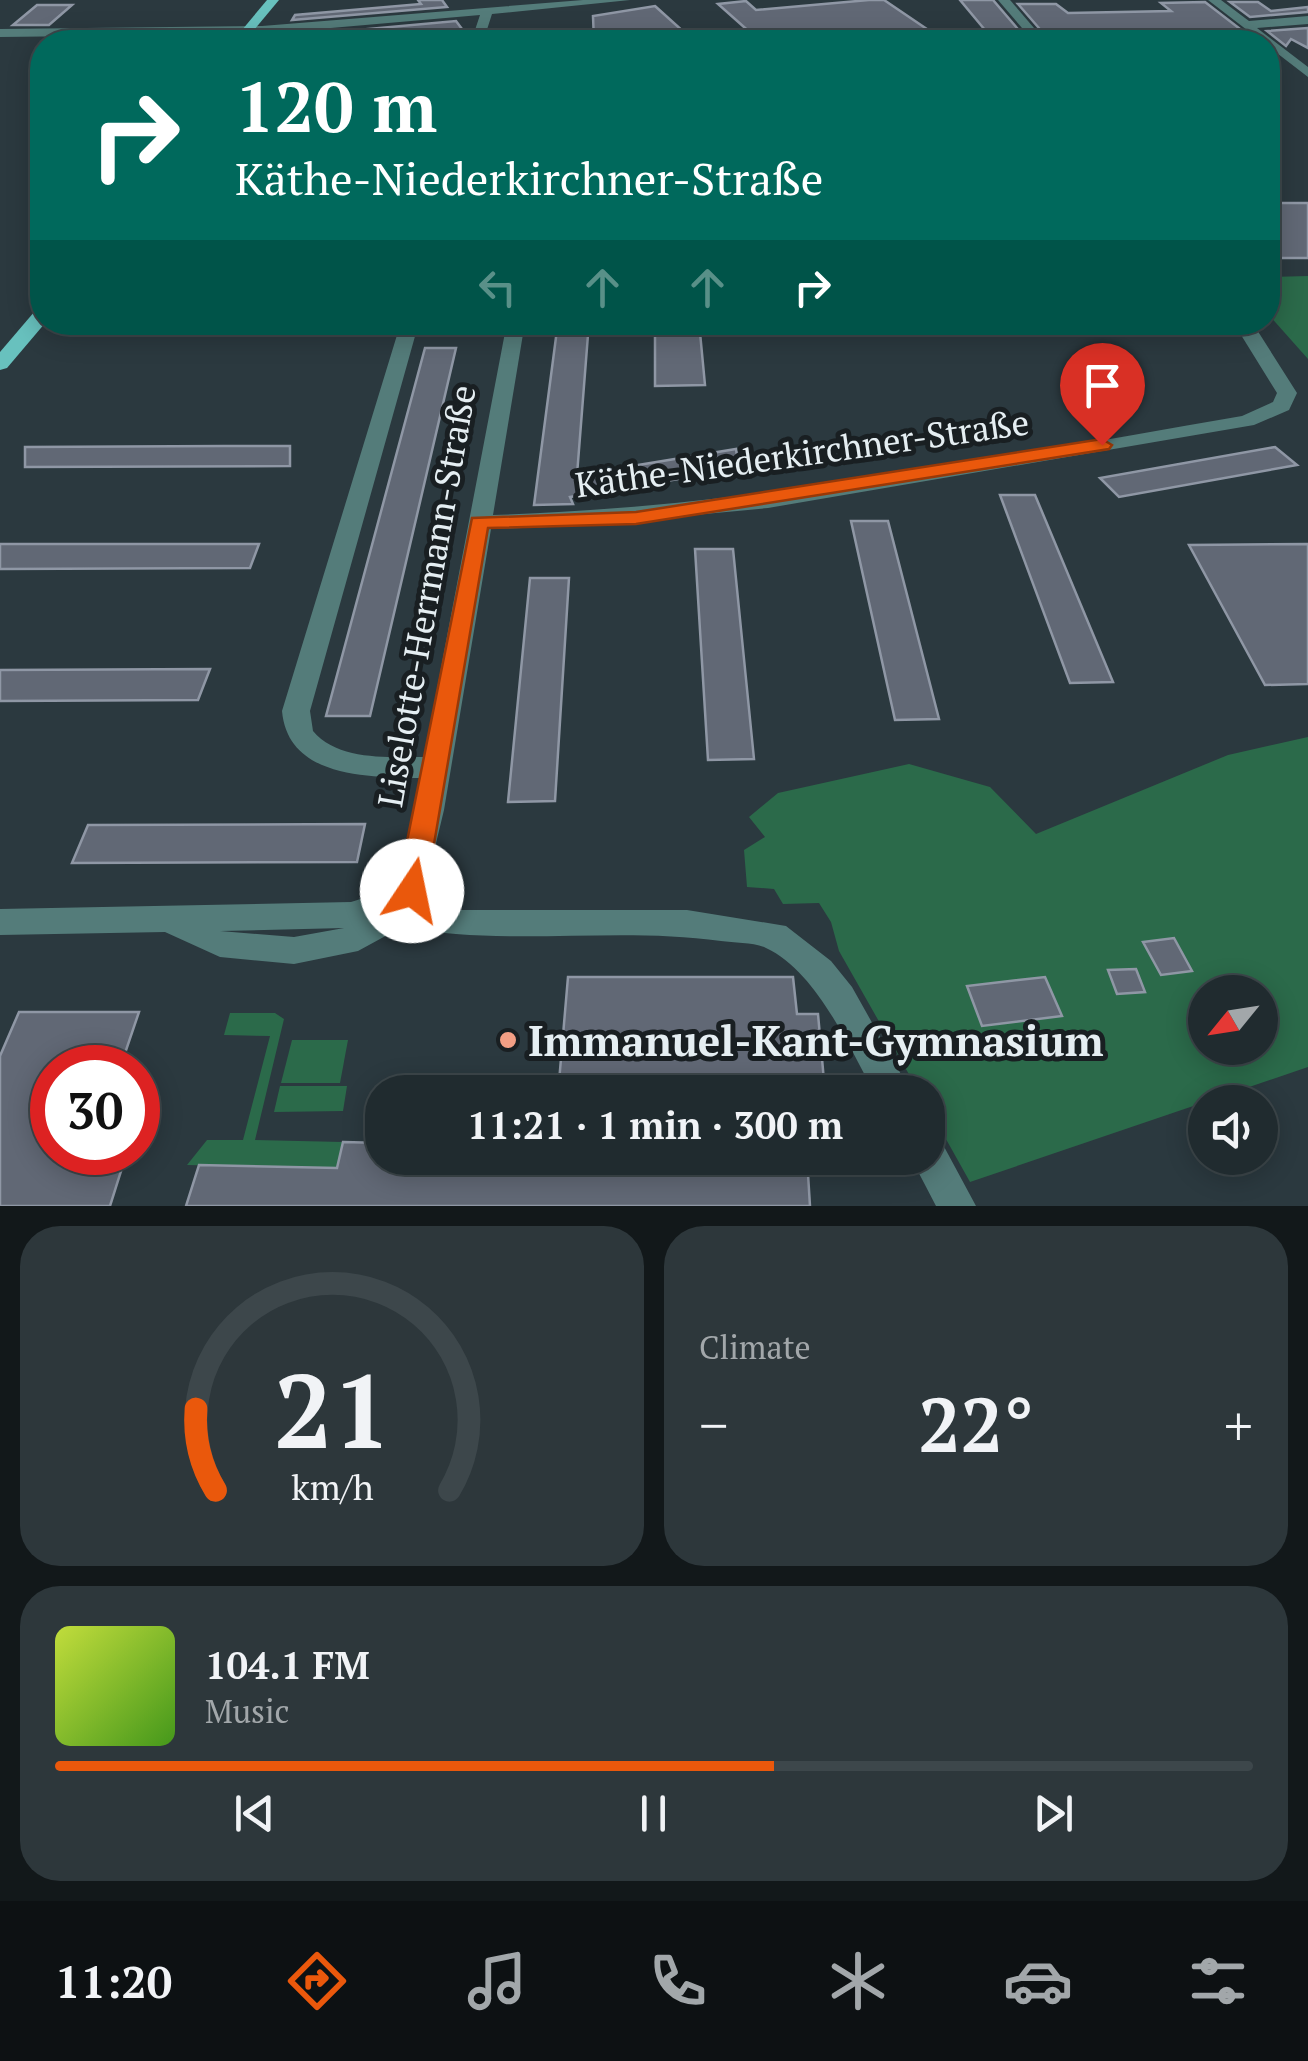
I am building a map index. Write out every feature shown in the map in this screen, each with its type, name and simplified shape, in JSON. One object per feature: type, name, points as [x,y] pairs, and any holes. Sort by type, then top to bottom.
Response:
[{"type":"main road","points":[[254,30],[273,0]]},
{"type":"main road","points":[[256,30],[281,0]]},
{"type":"main road","points":[[26,330],[30,322]]},
{"type":"main road","points":[[0,364],[30,326]]},
{"type":"street","points":[[316,30],[487,12],[525,4],[624,0]]},
{"type":"street","points":[[1004,0],[1030,30]]},
{"type":"street","points":[[1214,0],[1253,30]]},
{"type":"street","points":[[481,30],[487,12]]},
{"type":"street","points":[[1247,25],[1308,20]]},
{"type":"street","points":[[0,33],[30,33]]},
{"type":"street","points":[[1280,51],[1308,73]]},
{"type":"street","points":[[406,335],[296,712],[300,737],[320,753],[372,766],[436,768]]},
{"type":"street","name":"Liselotte-Herrmann-Straße","points":[[397,914],[412,891],[514,335]]},
{"type":"street","name":"Käthe-Niederkirchner-Straße","points":[[479,522],[651,516],[1246,421],[1282,406],[1286,393],[1283,380],[1251,335]]},
{"type":"street","points":[[0,922],[351,916],[375,911],[395,898],[414,873]]},
{"type":"street","points":[[172,920],[222,945],[296,948],[350,941],[370,934],[397,914],[450,923],[687,923],[774,936],[819,971],[840,998],[884,1075]]},
{"type":"street","points":[[940,1175],[957,1206]]},
{"type":"green space","points":[[1308,276],[1308,359],[1280,328],[1280,277]]},
{"type":"green space","points":[[1308,737],[1308,1067],[1255,1085],[1188,1085],[1188,1108],[970,1182],[945,1137],[945,1075],[909,1075],[839,951],[831,922],[819,903],[783,904],[774,889],[747,887],[744,850],[765,837],[749,817],[778,793],[909,764],[990,787],[1036,834],[1228,755]]},
{"type":"green space","points":[[230,1013],[275,1013],[284,1019],[255,1140],[343,1142],[337,1168],[187,1165],[207,1140],[243,1140],[270,1036],[224,1035]]},
{"type":"green space","points":[[292,1040],[348,1040],[340,1083],[281,1083]]},
{"type":"green space","points":[[280,1086],[347,1086],[343,1111],[274,1112]]},
{"type":"building","points":[[418,0],[442,0],[447,7],[292,20],[295,15],[421,4]]},
{"type":"building","points":[[884,0],[928,30],[747,30],[718,4],[746,1],[756,10]]},
{"type":"building","points":[[960,0],[993,0],[1019,30],[985,30]]},
{"type":"building","points":[[1205,2],[1241,30],[1041,30],[1018,4],[1056,4],[1068,13],[1171,11],[1161,3]]},
{"type":"building","points":[[1230,2],[1258,2],[1271,11],[1308,7],[1308,12],[1250,17]]},
{"type":"building","points":[[37,5],[72,5],[49,25],[13,25]]},
{"type":"building","points":[[655,6],[682,30],[594,30],[593,16]]},
{"type":"building","points":[[456,21],[462,29],[452,30],[357,30]]},
{"type":"building","points":[[1308,28],[1308,48],[1291,39],[1286,46],[1280,41],[1280,30]]},
{"type":"building","points":[[1280,203],[1308,203],[1308,258],[1280,258]]},
{"type":"building","points":[[556,335],[588,335],[577,475],[736,449],[739,469],[570,497],[573,504],[534,505]]},
{"type":"building","points":[[655,335],[700,335],[705,385],[655,386]]},
{"type":"building","points":[[425,348],[456,348],[370,716],[326,716]]},
{"type":"building","points":[[290,446],[290,466],[25,467],[25,447]]},
{"type":"building","points":[[1275,447],[1297,465],[1119,497],[1100,478]]},
{"type":"building","points":[[1000,495],[1035,495],[1113,682],[1070,683]]},
{"type":"building","points":[[851,521],[888,521],[939,719],[895,720]]},
{"type":"building","points":[[0,544],[259,544],[250,568],[0,569]]},
{"type":"building","points":[[1308,544],[1308,684],[1265,685],[1189,545]]},
{"type":"building","points":[[695,549],[733,549],[754,759],[708,760]]},
{"type":"building","points":[[530,578],[569,578],[555,801],[508,802]]},
{"type":"building","points":[[210,669],[198,700],[0,701],[0,670]]},
{"type":"building","points":[[365,824],[357,862],[72,863],[88,825]]},
{"type":"building","points":[[1174,938],[1192,971],[1161,975],[1143,942]]},
{"type":"building","points":[[1136,969],[1145,992],[1117,994],[1108,970]]},
{"type":"building","points":[[568,977],[793,977],[797,1014],[818,1014],[823,1075],[560,1075]]},
{"type":"building","points":[[1045,977],[1062,1016],[982,1026],[967,986]]},
{"type":"building","points":[[19,1012],[139,1012],[128,1045],[30,1045],[30,1175],[120,1175],[110,1206],[0,1206],[0,1056]]},
{"type":"building","points":[[343,1142],[365,1143],[365,1175],[808,1175],[810,1206],[186,1206],[199,1165],[337,1168]]},
{"type":"place","name":"Immanuel-Kant-Gymnasium","points":[[508,1040]]},
{"type":"route","points":[[412,891],[479,522],[636,518],[800,496],[1102,445]]}]
